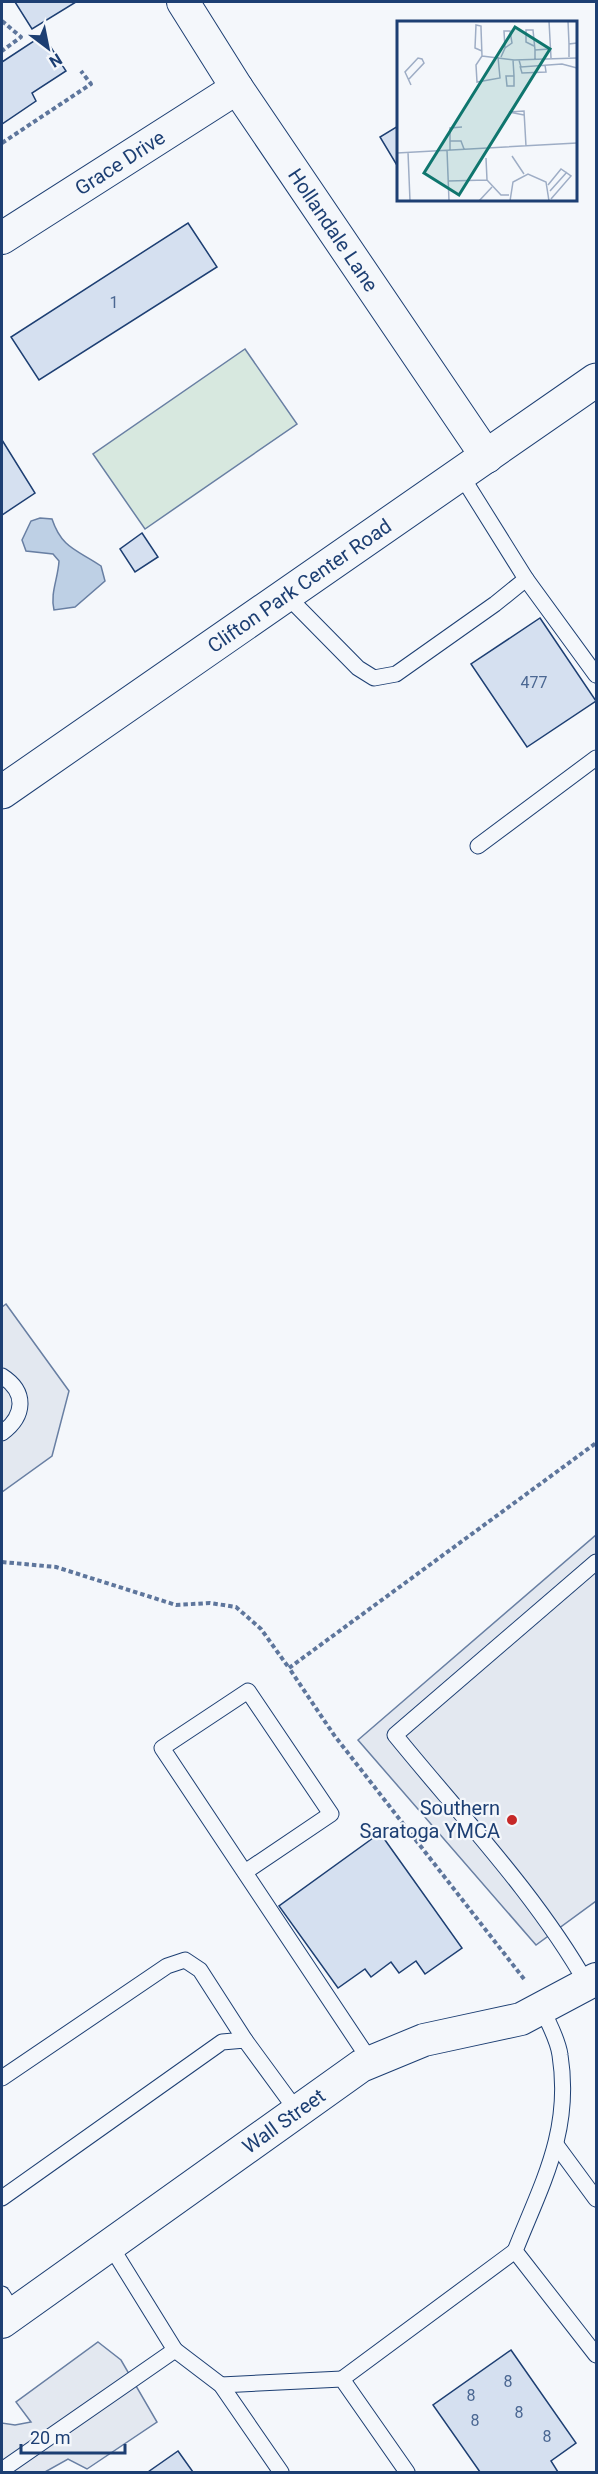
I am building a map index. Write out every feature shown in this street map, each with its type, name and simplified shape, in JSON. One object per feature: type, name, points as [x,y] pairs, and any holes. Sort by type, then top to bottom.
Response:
[{"type":"street","name":"Hollandale Lane","points":[[183,2],[474,466]]},
{"type":"street","name":"Grace Drive","points":[[2,238],[237,88]]},
{"type":"street","name":"Clifton Park Center Road","points":[[2,792],[597,380]]},
{"type":"street","name":"Wall Street","points":[[6,2310],[110,2245],[360,2066],[424,2040],[521,2019],[592,1982]]},
{"type":"lane","points":[[474,466],[526,579],[597,675]]},
{"type":"lane","points":[[287,596],[358,668],[374,678],[396,674],[526,579]]},
{"type":"lane","points":[[478,846],[597,758]]},
{"type":"lane","points":[[2,1376],[18,1396],[20,1409],[16,1420],[2,1433]]},
{"type":"lane","points":[[592,1982],[533,1903],[395,1735],[597,1562]]},
{"type":"lane","points":[[244,1872],[331,1814],[248,1691],[162,1749],[244,1872],[371,2062]]},
{"type":"lane","points":[[2,2078],[167,1966],[185,1960],[200,1970],[245,2040],[297,2111]]},
{"type":"lane","points":[[221,2385],[342,2379],[515,2251],[557,2146],[563,2109],[560,2054],[542,2008]]},
{"type":"lane","points":[[2,2198],[222,2042],[245,2040]]},
{"type":"lane","points":[[557,2146],[597,2199]]},
{"type":"lane","points":[[110,2245],[175,2350],[221,2385],[281,2472]]},
{"type":"lane","points":[[515,2251],[597,2355]]},
{"type":"lane","points":[[2,2470],[175,2350]]},
{"type":"lane","points":[[342,2379],[407,2472]]},
{"type":"path","points":[[2,21],[21,37],[2,51]]},
{"type":"path","points":[[2,143],[91,84],[81,71]]},
{"type":"path","points":[[2,1562],[56,1567],[176,1605],[210,1603],[236,1607],[261,1629],[289,1668]]},
{"type":"shaded area","points":[[245,349],[297,424],[145,529],[93,454]]},
{"type":"shaded area","points":[[6,1304],[69,1391],[52,1456],[2,1492],[2,1307]]},
{"type":"shaded area","name":"Southern Saratoga YMCA","points":[[596,1535],[596,1901],[536,1945],[358,1740]]},
{"type":"shaded area","points":[[98,2342],[121,2360],[157,2422],[87,2469],[68,2459],[45,2472],[2,2472],[2,2423],[15,2425],[31,2422],[16,2402]]},
{"type":"water","points":[[40,518],[52,519],[66,543],[101,566],[105,581],[75,607],[54,610],[53,598],[59,561],[53,554],[26,551],[22,540],[31,521]]},
{"type":"building","points":[[15,2],[76,2],[32,29]]},
{"type":"building","points":[[43,35],[66,71],[32,93],[36,101],[2,124],[2,62]]},
{"type":"building","points":[[397,127],[397,165],[380,137]]},
{"type":"building","points":[[188,223],[217,267],[39,380],[11,337]]},
{"type":"building","points":[[2,440],[35,493],[2,515]]},
{"type":"building","points":[[142,533],[158,557],[135,572],[120,549]]},
{"type":"building","points":[[540,618],[596,701],[527,747],[471,664]]},
{"type":"building","points":[[380,1833],[462,1948],[425,1974],[416,1961],[399,1973],[391,1962],[371,1977],[365,1969],[338,1988],[279,1906]]},
{"type":"building","points":[[511,2350],[576,2443],[551,2461],[558,2472],[480,2472],[433,2405]]},
{"type":"building","points":[[178,2451],[193,2472],[148,2472]]},
{"type":"place","name":"Southern Saratoga YMCA","points":[[512,1820]]}]
